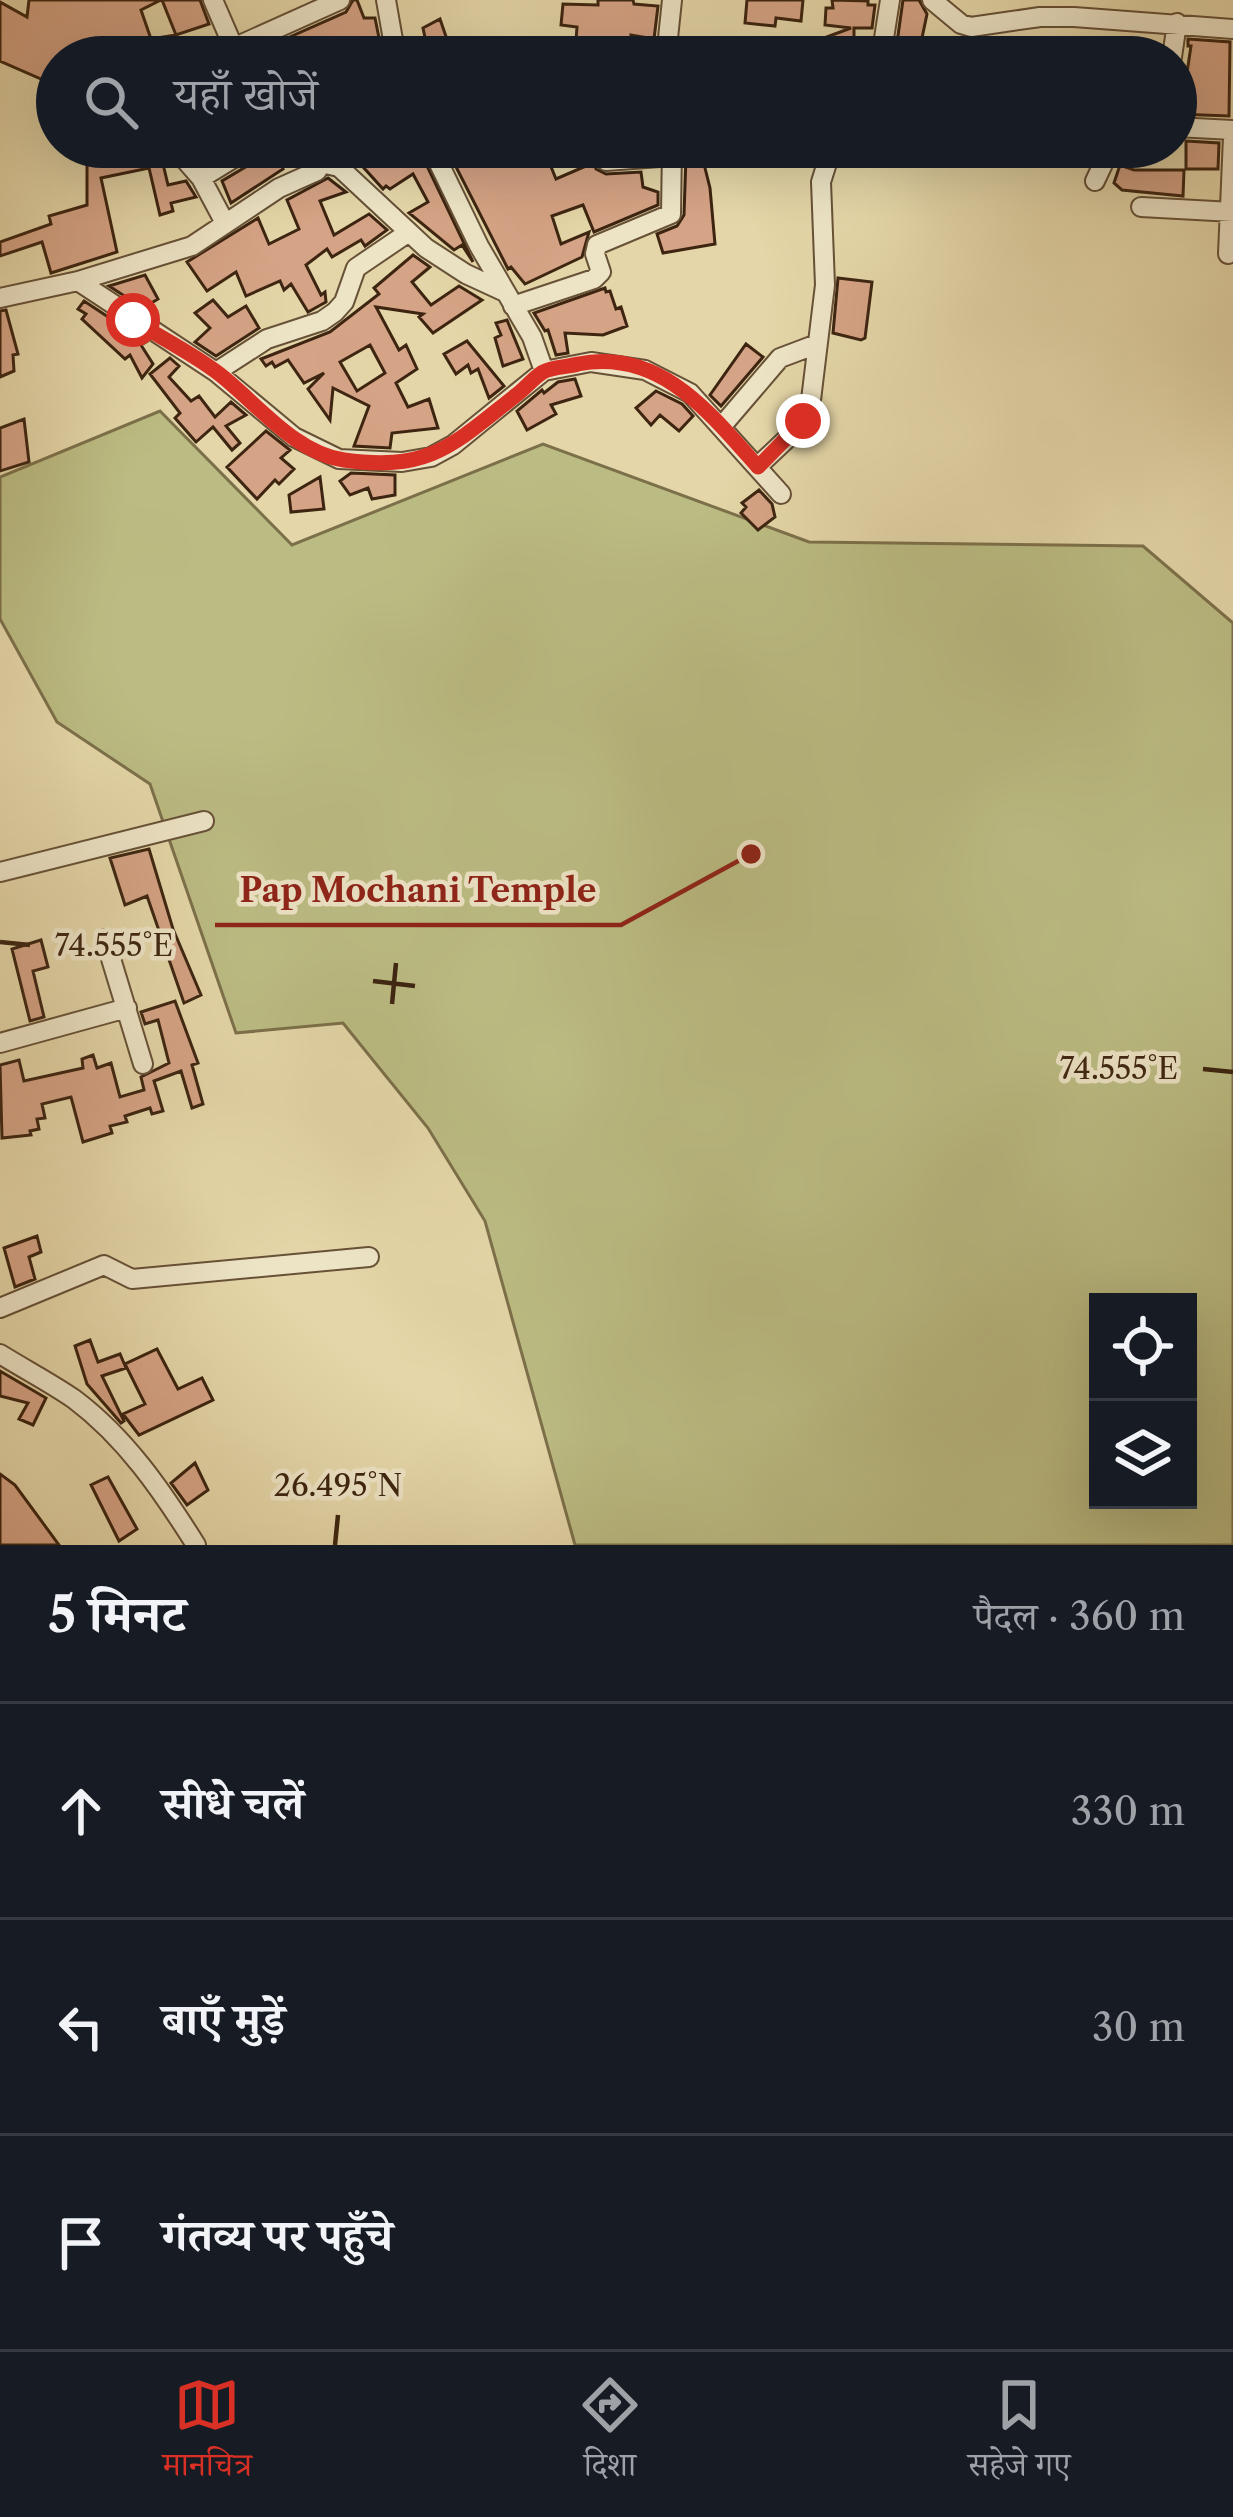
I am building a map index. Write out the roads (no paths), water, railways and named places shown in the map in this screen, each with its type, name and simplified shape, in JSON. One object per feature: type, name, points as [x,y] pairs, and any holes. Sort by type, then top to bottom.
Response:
[{"type":"street","points":[[213,0],[228,36]]},
{"type":"street","points":[[267,36],[340,0]]},
{"type":"street","points":[[386,0],[392,36]]},
{"type":"street","points":[[668,36],[671,0]]},
{"type":"street","points":[[884,36],[890,0]]},
{"type":"street","points":[[932,0],[971,27],[1040,17],[1233,29]]},
{"type":"street","points":[[1176,36],[1178,23]]},
{"type":"street","points":[[1197,130],[1233,133],[1228,254]]},
{"type":"street","points":[[192,168],[225,223]]},
{"type":"street","points":[[201,178],[217,168]]},
{"type":"street","points":[[0,298],[78,281],[192,246],[317,168]]},
{"type":"street","points":[[340,168],[409,232],[509,299],[594,279],[601,272],[597,245],[668,218],[674,207],[673,168]]},
{"type":"street","points":[[442,168],[532,337],[544,371]]},
{"type":"street","points":[[758,467],[792,434],[810,408],[825,285],[821,182],[825,168]]},
{"type":"street","points":[[1095,181],[1101,168]]},
{"type":"street","points":[[1141,207],[1231,212]]},
{"type":"street","points":[[216,372],[267,339],[335,312],[344,302],[356,268],[409,232]]},
{"type":"street","points":[[78,281],[216,372],[294,437],[339,459],[402,462],[431,457],[453,445],[544,371],[591,362],[645,370],[690,393],[782,494]]},
{"type":"street","points":[[721,427],[781,358],[818,344]]},
{"type":"street","points":[[0,872],[204,821]]},
{"type":"street","points":[[106,939],[143,1064]]},
{"type":"street","points":[[0,1043],[127,1008]]},
{"type":"street","points":[[0,1284],[5,1306],[104,1265],[132,1280],[369,1257]]},
{"type":"street","points":[[0,1354],[73,1399],[110,1431],[163,1492],[196,1545]]},
{"type":"place","name":"Pap Mochani Temple","points":[[751,854]]}]
